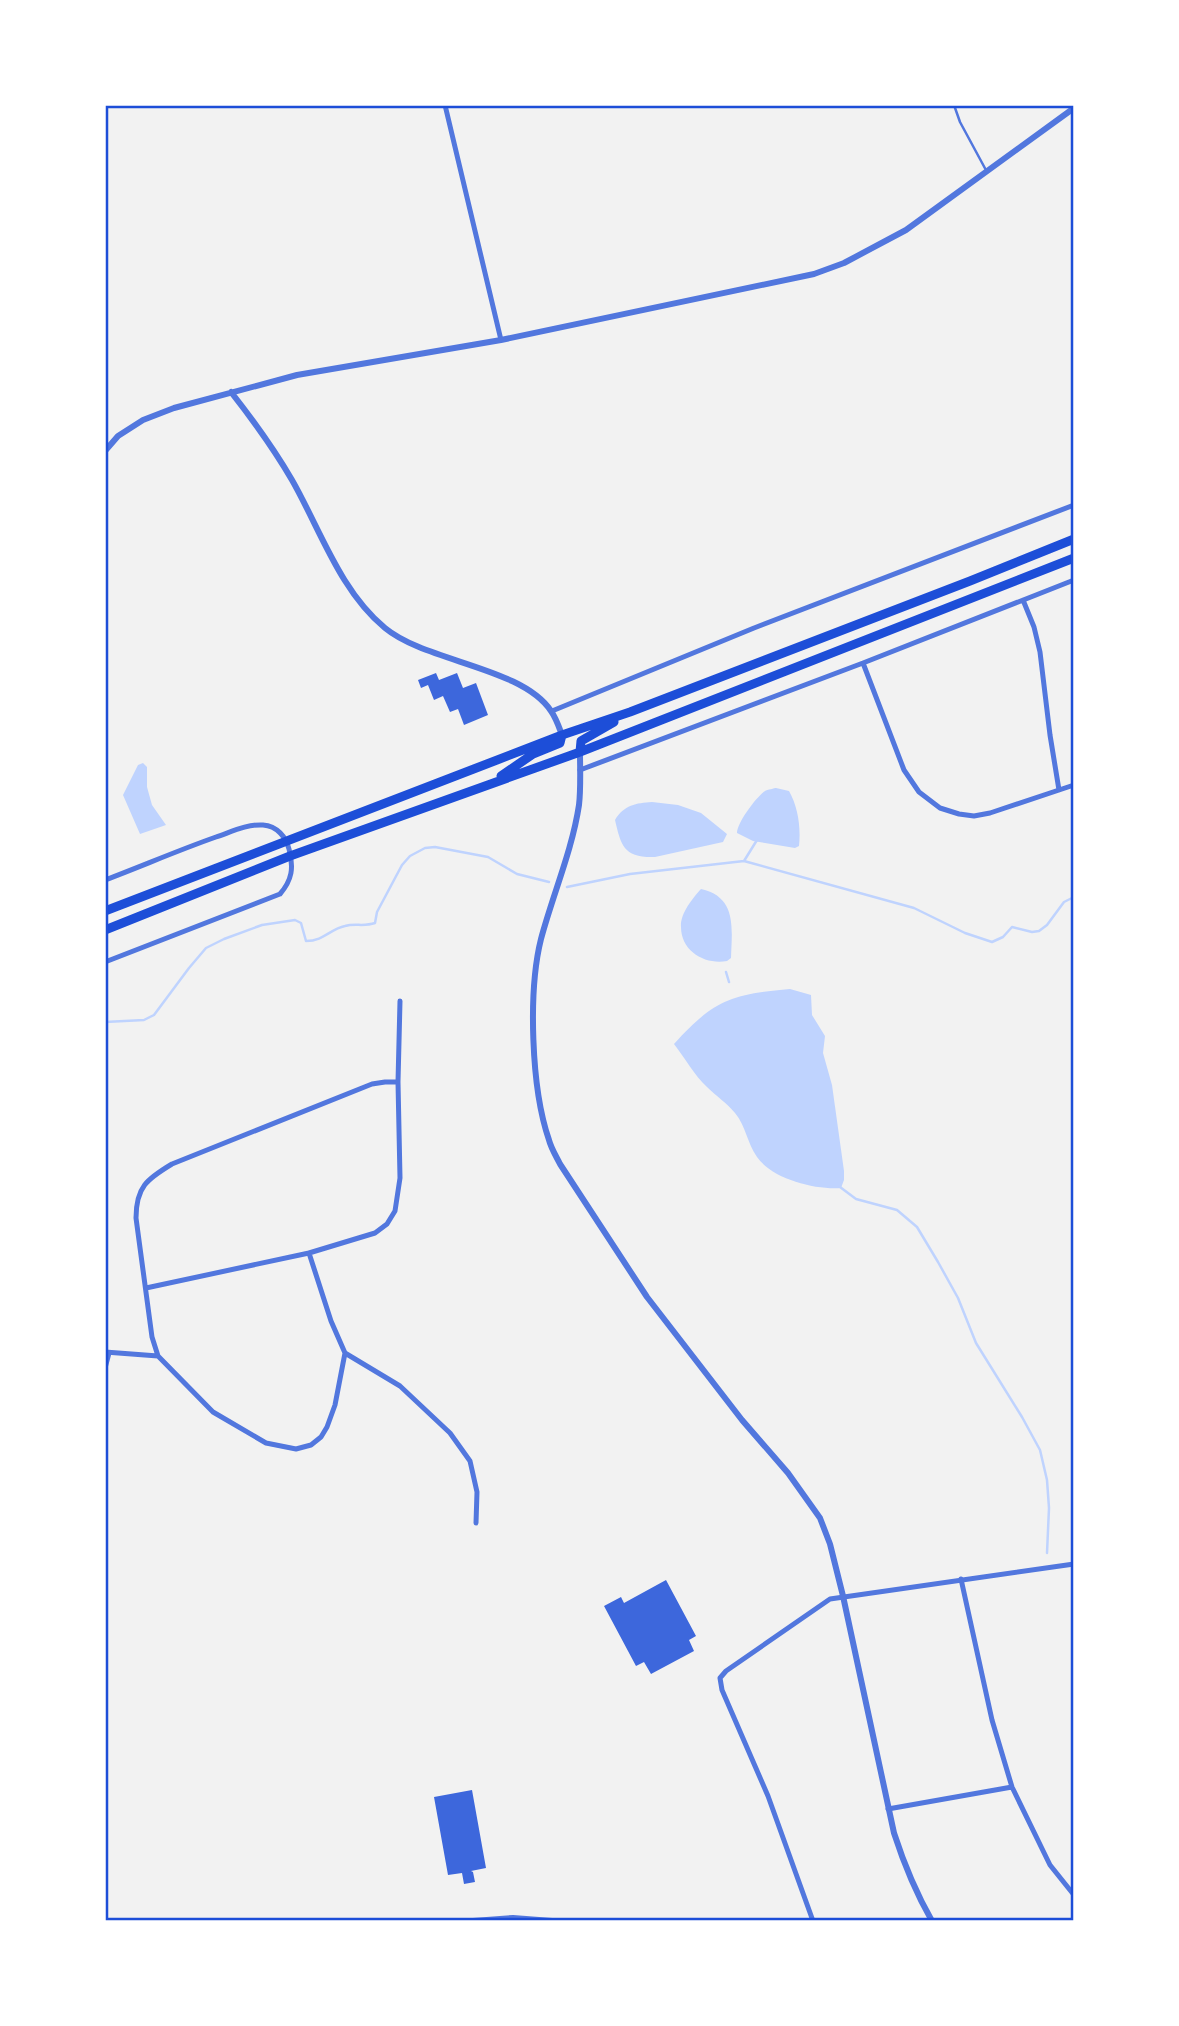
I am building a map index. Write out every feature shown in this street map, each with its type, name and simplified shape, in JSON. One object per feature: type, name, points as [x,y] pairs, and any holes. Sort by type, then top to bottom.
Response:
[{"type":"highway","points":[[105,911],[562,735],[630,712],[1074,539]]},
{"type":"highway","points":[[105,930],[290,856],[580,751],[1074,558]]},
{"type":"highway","points":[[580,751],[581,741],[630,712]]},
{"type":"highway","points":[[491,783],[533,754],[560,743],[562,735]]},
{"type":"street","points":[[445,105],[501,340]]},
{"type":"street","points":[[105,451],[118,436],[143,420],[174,408],[297,375],[501,340],[814,274],[844,263],[906,230],[1074,108]]},
{"type":"street","points":[[231,392],[259,428],[292,480],[332,558],[355,594],[386,629],[403,639],[514,682],[533,693],[552,711],[562,735]]},
{"type":"street","points":[[552,711],[754,628],[1074,505]]},
{"type":"street","points":[[580,770],[1074,580]]},
{"type":"street","points":[[1023,600],[1040,652],[1059,790]]},
{"type":"street","points":[[863,663],[904,770],[919,792],[940,808],[974,816],[1074,785]]},
{"type":"street","points":[[580,751],[579,803],[573,836],[541,939],[535,978],[533,1013],[536,1071],[550,1143],[560,1164],[647,1297],[820,1518],[830,1544],[843,1597],[887,1809],[902,1859],[918,1898],[932,1921]]},
{"type":"street","points":[[105,880],[243,828],[264,825],[277,830],[287,842],[292,870],[289,884],[280,894],[105,962]]},
{"type":"street","points":[[146,1288],[309,1253],[375,1233],[387,1224],[395,1210],[400,1178],[400,1001]]},
{"type":"street","points":[[309,1253],[331,1321],[345,1353],[335,1405],[327,1427],[321,1437],[311,1445],[298,1450],[266,1443],[213,1412],[158,1356],[152,1337],[136,1201],[142,1186],[153,1175],[172,1164],[372,1084],[398,1083]]},
{"type":"street","points":[[105,1367],[107,1353],[158,1356]]},
{"type":"street","points":[[345,1353],[400,1386],[450,1433],[470,1461],[477,1492],[476,1523]]},
{"type":"street","points":[[813,1921],[768,1796],[726,1700],[720,1678],[726,1671],[830,1599],[961,1578],[1074,1564]]},
{"type":"street","points":[[961,1578],[992,1720],[1012,1787],[1050,1865],[1074,1895]]},
{"type":"street","points":[[887,1809],[1012,1787]]},
{"type":"street","points":[[474,1921],[513,1918],[552,1921]]},
{"type":"lane","points":[[954,105],[960,122],[987,172]]},
{"type":"water","points":[[143,763],[147,767],[147,787],[152,805],[166,825],[140,834],[123,795],[138,765]]},
{"type":"water","points":[[776,788],[789,791],[795,804],[800,832],[799,846],[795,848],[753,841],[737,833],[743,817],[757,799],[765,791]]},
{"type":"water","points":[[652,802],[678,805],[701,813],[727,834],[723,842],[655,857],[630,853],[619,837],[615,820],[622,811],[631,806]]},
{"type":"water","points":[[701,889],[713,893],[727,906],[732,936],[731,958],[727,961],[703,959],[690,950],[682,936],[682,917]]},
{"type":"water","points":[[790,989],[811,995],[812,1015],[825,1036],[823,1053],[832,1085],[844,1171],[841,1188],[795,1182],[764,1165],[754,1152],[735,1113],[702,1082],[674,1044],[701,1018],[725,1002],[753,994]]},
{"type":"building","points":[[436,673],[439,680],[457,673],[463,688],[476,683],[488,715],[464,725],[458,709],[450,712],[443,696],[434,700],[428,685],[421,688],[418,680]]},
{"type":"building","points":[[666,1580],[696,1636],[689,1640],[694,1651],[651,1674],[644,1662],[636,1666],[604,1606],[621,1597],[624,1603]]},
{"type":"building","points":[[472,1790],[486,1868],[471,1871],[475,1882],[464,1884],[462,1873],[448,1875],[434,1797]]},
{"type":"waterway","points":[[744,861],[757,840]]},
{"type":"waterway","points":[[105,1022],[144,1020],[154,1015],[206,948],[262,925],[295,920],[301,923],[306,941],[318,939],[345,926],[375,923],[377,912],[402,865],[410,856],[425,848],[435,847],[488,857],[517,874],[549,882]]},
{"type":"waterway","points":[[567,887],[630,874],[744,861],[914,908],[965,933],[992,942],[1003,937],[1012,927],[1039,931],[1047,925],[1064,902],[1074,897]]},
{"type":"waterway","points":[[726,972],[729,982]]},
{"type":"waterway","points":[[840,1187],[856,1199],[897,1210],[917,1227],[938,1262],[958,1298],[976,1343],[1040,1450],[1047,1480],[1049,1508],[1047,1553]]}]
